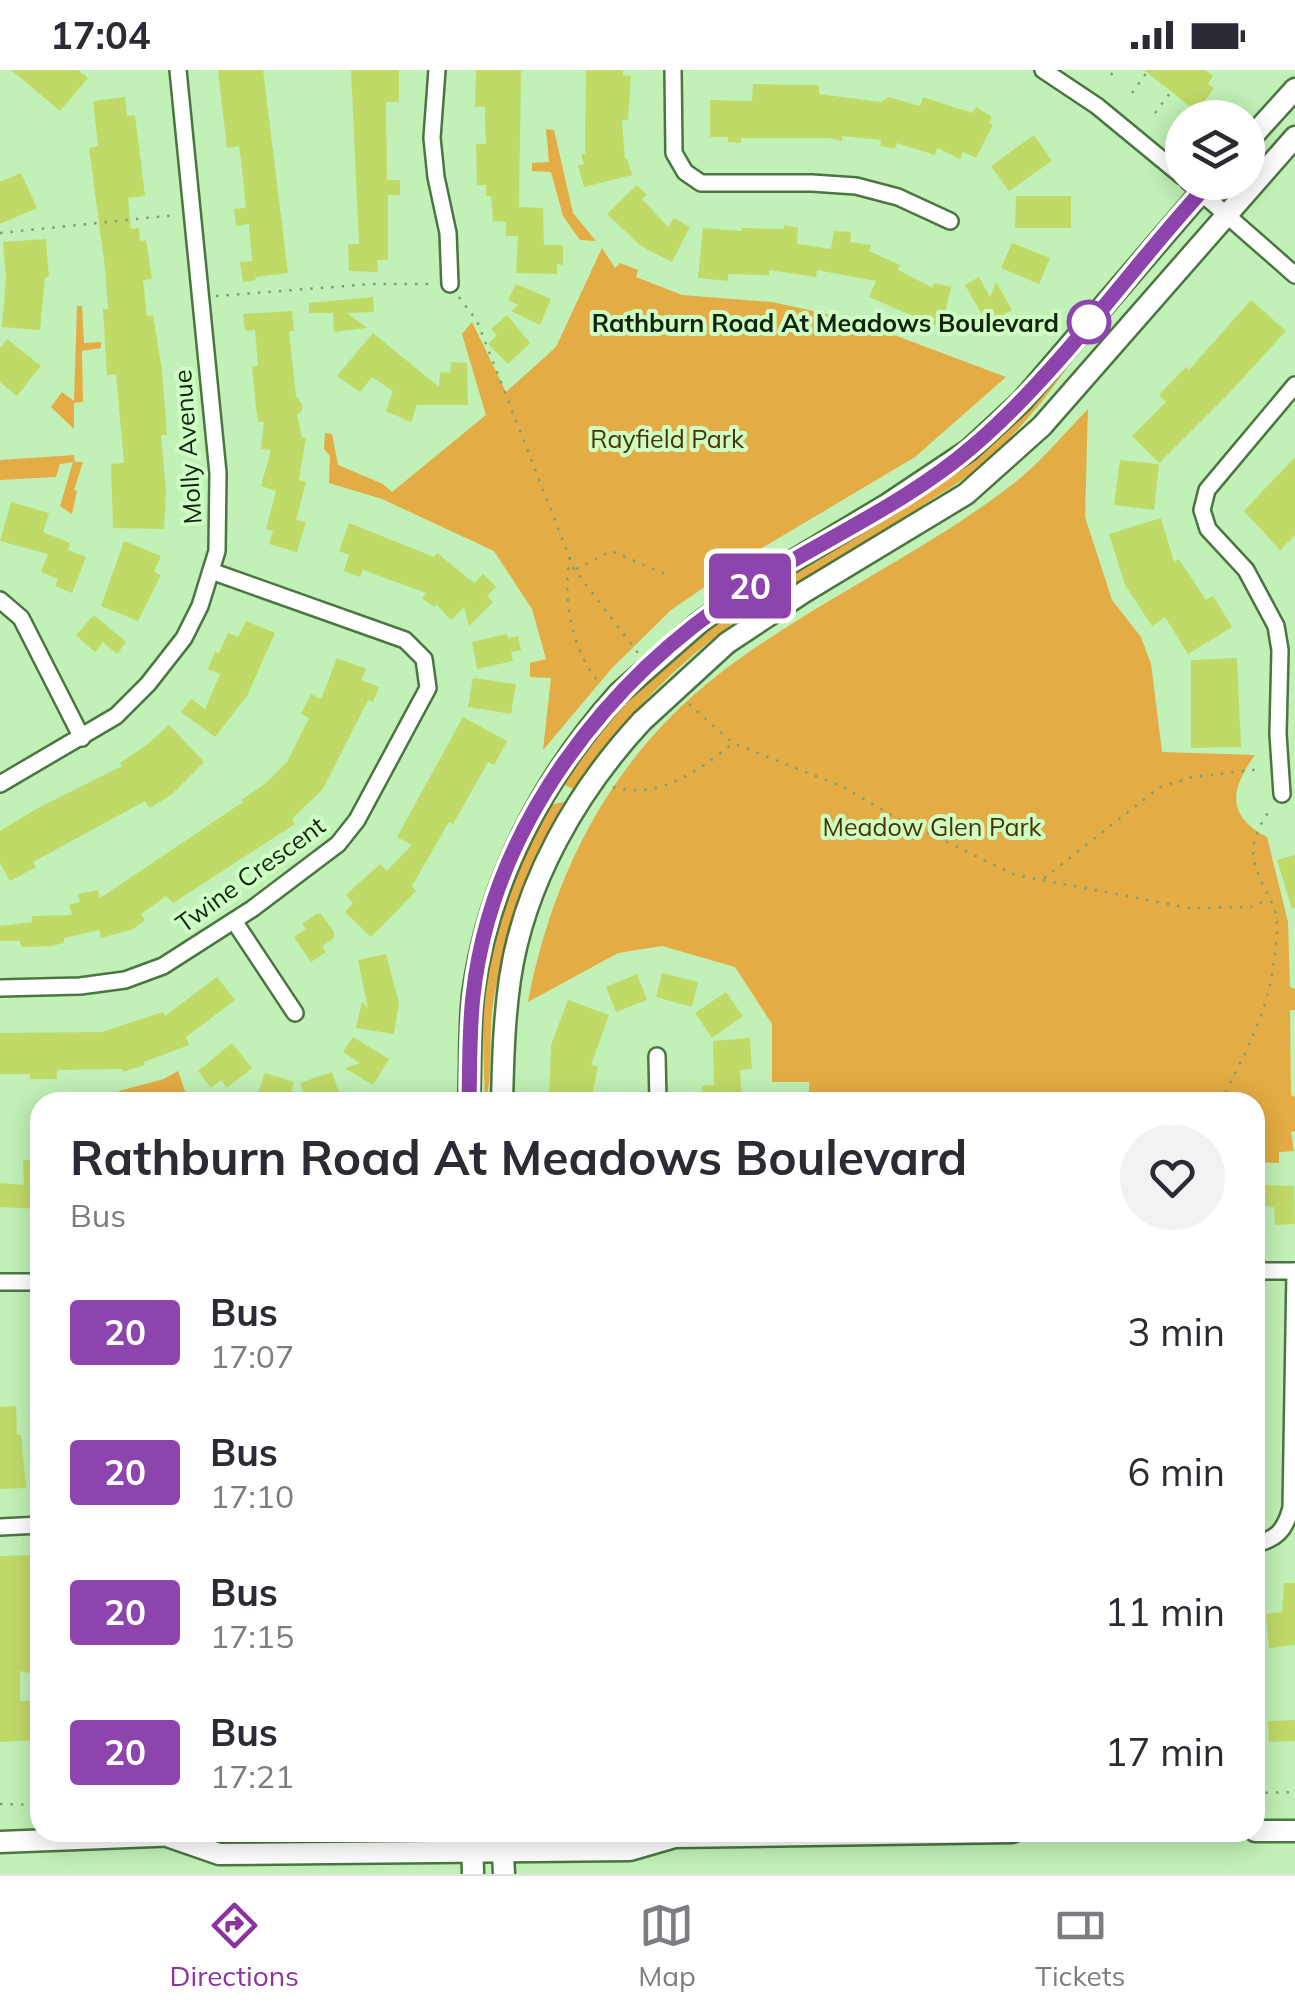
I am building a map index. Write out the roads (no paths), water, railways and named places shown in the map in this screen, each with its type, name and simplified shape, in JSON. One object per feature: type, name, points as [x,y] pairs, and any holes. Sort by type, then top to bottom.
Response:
[{"type":"street","name":"Molly Avenue","points":[[0,784],[116,716],[168,663],[192,622],[217,551],[220,512],[178,70]]},
{"type":"street","points":[[437,70],[432,138],[448,232],[450,284]]},
{"type":"street","points":[[673,70],[674,153],[685,172],[701,183],[856,186],[898,197],[950,221]]},
{"type":"street","points":[[1043,70],[1097,106],[1165,162]]},
{"type":"street","points":[[1265,123],[1295,89]]},
{"type":"street","points":[[502,1092],[510,976],[524,919],[578,802],[596,773],[642,720],[727,643],[966,494],[1001,464],[1042,426],[1295,136]]},
{"type":"street","points":[[469,1092],[473,997],[494,904],[514,850],[539,803],[600,714],[610,690],[742,591],[888,504],[969,450],[1021,402],[1188,200]]},
{"type":"street","points":[[1212,200],[1295,275]]},
{"type":"street","points":[[1282,794],[1280,650],[1276,626],[1246,570],[1208,529],[1202,510],[1207,490],[1295,385]]},
{"type":"street","name":"Twine Crescent","points":[[0,988],[80,986],[125,980],[163,966],[234,921],[338,844],[357,820],[428,688],[424,658],[405,640],[212,571]]},
{"type":"street","points":[[0,600],[20,618],[82,738]]},
{"type":"street","points":[[234,921],[295,1013]]},
{"type":"street","points":[[658,1056],[658,1092]]},
{"type":"street","points":[[1265,1271],[1295,1271],[1291,1508],[1287,1526],[1265,1540]]},
{"type":"street","points":[[0,1282],[30,1282]]},
{"type":"street","points":[[0,1526],[30,1525]]},
{"type":"street","points":[[1265,1831],[1295,1832]]},
{"type":"street","points":[[0,1842],[30,1841]]},
{"type":"street","points":[[184,1842],[219,1854],[472,1842],[630,1850],[649,1842]]},
{"type":"street","points":[[472,1842],[473,1874]]},
{"type":"street","points":[[502,1842],[504,1874]]},
{"type":"place","name":"Rathburn Road At Meadows Boulevard","points":[[1089,322]]},
{"type":"park label","name":"Rayfield Park","points":[[667,438]]},
{"type":"park label","name":"Meadow Glen Park","points":[[932,826]]}]
